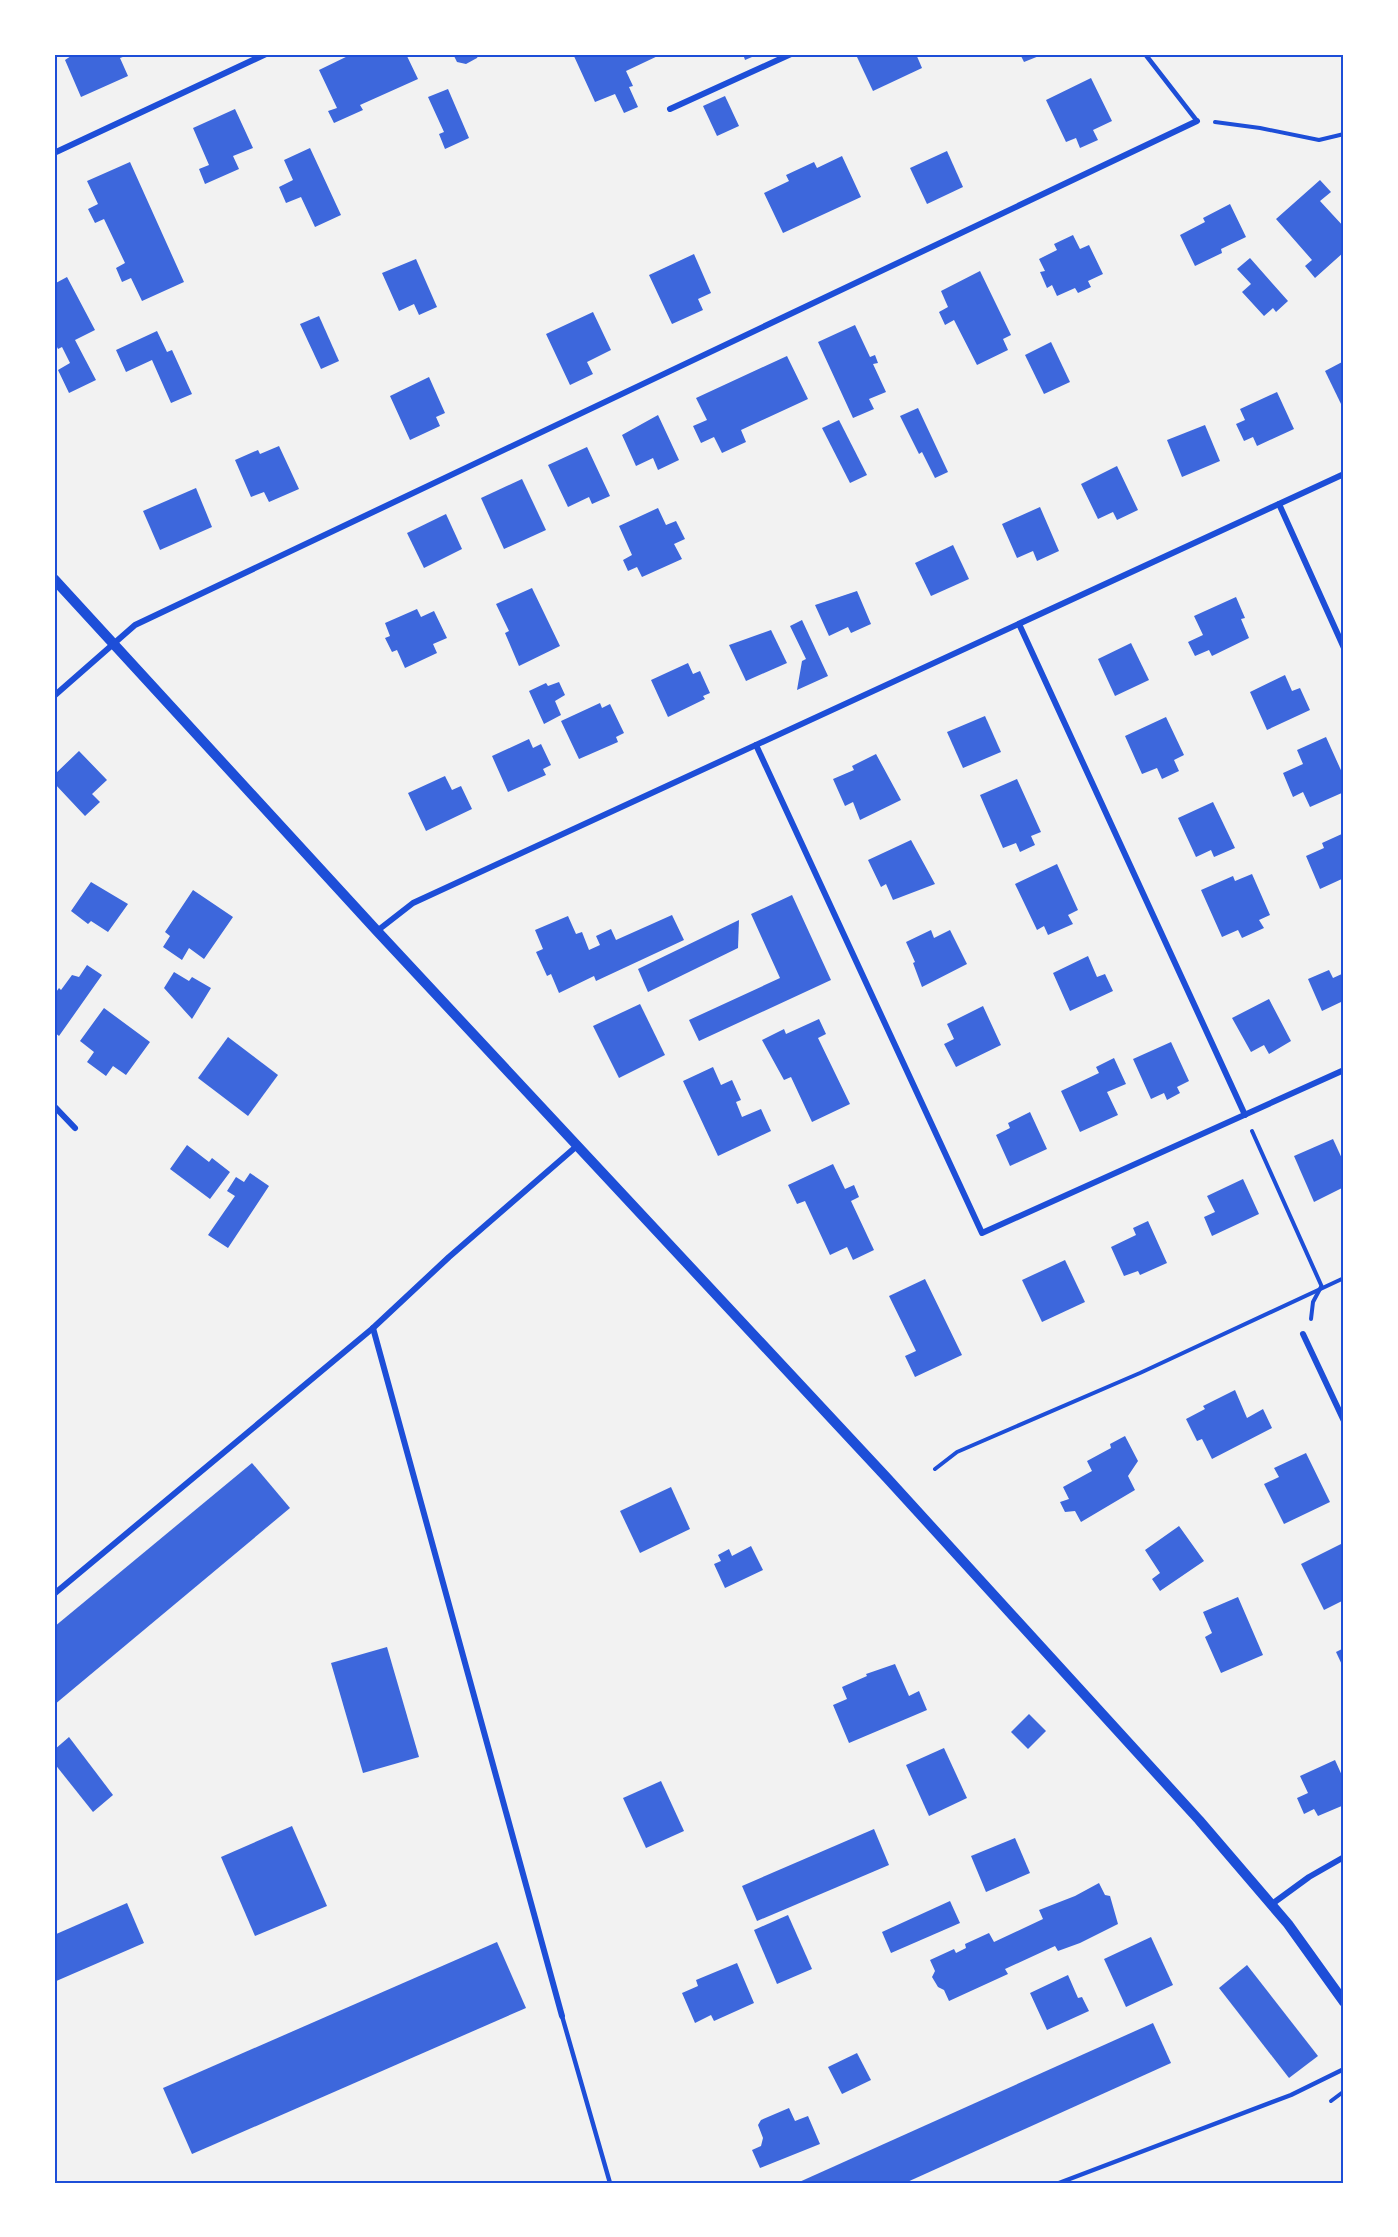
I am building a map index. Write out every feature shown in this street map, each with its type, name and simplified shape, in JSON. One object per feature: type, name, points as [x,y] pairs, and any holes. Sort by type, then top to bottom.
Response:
[{"type":"street","points":[[54,153],[267,54]]},
{"type":"street","points":[[670,109],[791,54]]},
{"type":"street","points":[[54,696],[135,625],[1197,121]]},
{"type":"street","points":[[377,931],[413,903],[1344,474]]},
{"type":"street","points":[[1279,504],[1344,648]]},
{"type":"street","points":[[54,579],[377,931],[578,1144],[895,1487],[1199,1820],[1272,1905],[1344,2002]]},
{"type":"street","points":[[1019,624],[1245,1115]]},
{"type":"street","points":[[756,745],[982,1233],[1344,1070]]},
{"type":"street","points":[[54,1106],[75,1128]]},
{"type":"street","points":[[54,1594],[373,1328],[457,1249],[578,1144]]},
{"type":"street","points":[[373,1328],[562,2016]]},
{"type":"street","points":[[1303,1334],[1344,1421]]},
{"type":"street","points":[[1272,1905],[1310,1877],[1344,1857]]},
{"type":"lane","points":[[1145,54],[1197,121]]},
{"type":"lane","points":[[562,2016],[610,2183]]},
{"type":"lane","points":[[1059,2183],[1291,2095],[1344,2069]]},
{"type":"path","points":[[1197,121],[1260,128],[1319,140],[1344,134]]},
{"type":"path","points":[[1245,1115],[1322,1287]]},
{"type":"path","points":[[935,1470],[957,1452],[1140,1373],[1344,1278]]},
{"type":"path","points":[[1303,1334],[1311,1325],[1313,1302],[1322,1287]]},
{"type":"path","points":[[1331,2101],[1344,2092]]},
{"type":"building","points":[[74,54],[131,54],[120,58],[128,76],[81,97],[65,60]]},
{"type":"building","points":[[352,54],[406,54],[418,79],[360,105],[363,110],[334,123],[328,111],[337,108],[319,70]]},
{"type":"building","points":[[453,54],[479,54],[477,58],[466,64],[457,62]]},
{"type":"building","points":[[573,54],[662,54],[626,71],[633,86],[629,87],[638,107],[624,113],[615,94],[595,102]]},
{"type":"building","points":[[743,54],[759,54],[745,60]]},
{"type":"building","points":[[862,54],[916,54],[922,68],[873,91],[857,57]]},
{"type":"building","points":[[1020,54],[1044,54],[1024,62]]},
{"type":"building","points":[[1091,78],[1112,121],[1093,130],[1098,140],[1080,148],[1076,138],[1066,142],[1046,100]]},
{"type":"building","points":[[448,89],[469,138],[445,149],[439,134],[444,132],[428,97]]},
{"type":"building","points":[[725,96],[739,126],[717,136],[703,106]]},
{"type":"building","points":[[235,109],[253,148],[233,156],[239,169],[205,184],[199,169],[209,165],[193,128]]},
{"type":"building","points":[[310,148],[341,215],[315,227],[301,197],[286,203],[279,187],[293,180],[284,160]]},
{"type":"building","points":[[947,151],[963,187],[927,204],[910,168]]},
{"type":"building","points":[[842,156],[861,197],[783,233],[764,193],[789,181],[786,175],[814,162],[817,168]]},
{"type":"building","points":[[130,162],[184,282],[142,301],[131,278],[122,282],[116,268],[125,263],[104,219],[95,223],[88,209],[98,204],[87,181]]},
{"type":"building","points":[[1320,180],[1331,192],[1320,201],[1344,227],[1344,252],[1315,278],[1305,266],[1312,260],[1276,219]]},
{"type":"building","points":[[1230,204],[1246,237],[1221,249],[1222,253],[1195,266],[1180,235],[1205,222],[1203,218]]},
{"type":"building","points":[[1073,235],[1080,249],[1089,245],[1103,274],[1088,281],[1091,287],[1078,293],[1075,288],[1057,296],[1052,285],[1047,288],[1040,272],[1045,271],[1039,259],[1057,250],[1054,244]]},
{"type":"building","points":[[694,254],[711,293],[698,299],[703,310],[672,324],[649,275]]},
{"type":"building","points":[[1250,258],[1288,301],[1276,312],[1273,308],[1264,316],[1242,292],[1251,284],[1237,269]]},
{"type":"building","points":[[416,259],[437,307],[419,315],[414,304],[399,311],[382,273]]},
{"type":"building","points":[[980,271],[1011,335],[1003,339],[1008,350],[977,365],[954,320],[945,325],[939,312],[948,307],[941,291]]},
{"type":"building","points":[[67,277],[95,330],[75,340],[96,380],[69,393],[58,370],[70,363],[62,347],[58,349],[54,341],[54,284]]},
{"type":"building","points":[[593,312],[611,350],[587,362],[593,374],[570,385],[546,334]]},
{"type":"building","points":[[319,316],[339,361],[321,369],[300,324]]},
{"type":"building","points":[[855,325],[870,357],[875,355],[878,363],[873,364],[886,392],[869,399],[874,409],[853,418],[818,342]]},
{"type":"building","points":[[157,331],[167,352],[172,350],[192,394],[171,403],[152,360],[126,372],[116,350]]},
{"type":"building","points":[[1051,342],[1070,382],[1044,394],[1025,355]]},
{"type":"building","points":[[787,356],[808,399],[741,430],[746,442],[722,453],[714,437],[701,443],[693,426],[707,420],[696,398]]},
{"type":"building","points":[[1344,361],[1344,406],[1342,406],[1325,371]]},
{"type":"building","points":[[429,377],[445,413],[436,417],[440,426],[410,440],[390,396]]},
{"type":"building","points":[[1277,392],[1294,429],[1257,446],[1253,437],[1244,441],[1236,424],[1245,420],[1240,409]]},
{"type":"building","points":[[918,408],[948,472],[935,478],[922,452],[919,454],[900,416]]},
{"type":"building","points":[[658,415],[679,460],[658,470],[653,458],[636,466],[622,435]]},
{"type":"building","points":[[839,420],[867,475],[850,483],[822,428]]},
{"type":"building","points":[[1205,425],[1220,461],[1182,477],[1167,440]]},
{"type":"building","points":[[279,446],[299,489],[269,502],[264,492],[251,497],[235,460],[258,450],[260,454]]},
{"type":"building","points":[[587,447],[610,496],[592,504],[589,497],[568,507],[548,465]]},
{"type":"building","points":[[1117,466],[1138,510],[1117,520],[1113,512],[1098,519],[1081,484]]},
{"type":"building","points":[[522,479],[546,530],[504,549],[481,498]]},
{"type":"building","points":[[196,488],[212,527],[160,550],[143,511]]},
{"type":"building","points":[[1040,507],[1059,551],[1037,561],[1033,551],[1017,558],[1002,524]]},
{"type":"building","points":[[658,508],[666,525],[676,521],[685,539],[674,544],[682,559],[642,577],[637,567],[628,571],[623,560],[632,555],[619,526]]},
{"type":"building","points":[[446,514],[462,549],[424,568],[407,533]]},
{"type":"building","points":[[953,545],[969,579],[931,596],[915,563]]},
{"type":"building","points":[[532,588],[560,646],[519,666],[505,633],[509,631],[496,604]]},
{"type":"building","points":[[857,591],[871,624],[851,633],[848,627],[829,636],[815,605]]},
{"type":"building","points":[[1236,597],[1245,618],[1241,619],[1249,638],[1212,656],[1209,650],[1195,656],[1188,642],[1203,635],[1194,616]]},
{"type":"building","points":[[417,609],[421,617],[434,611],[447,638],[433,644],[437,653],[405,668],[397,650],[392,652],[385,638],[390,636],[385,623]]},
{"type":"building","points":[[802,620],[828,676],[797,690],[802,661],[806,659],[790,626]]},
{"type":"building","points":[[771,630],[787,663],[746,681],[729,645]]},
{"type":"building","points":[[1131,643],[1149,680],[1115,696],[1098,659]]},
{"type":"building","points":[[688,663],[693,674],[700,671],[710,693],[703,696],[705,699],[668,717],[651,680]]},
{"type":"building","points":[[1285,675],[1292,691],[1300,688],[1310,710],[1267,730],[1250,692]]},
{"type":"building","points":[[559,682],[565,695],[555,701],[561,715],[544,724],[529,691],[546,683],[548,686]]},
{"type":"building","points":[[600,703],[602,708],[610,704],[624,733],[616,737],[618,742],[579,759],[561,721]]},
{"type":"building","points":[[985,716],[1001,752],[963,768],[947,732]]},
{"type":"building","points":[[1166,717],[1184,755],[1174,760],[1179,771],[1162,779],[1157,768],[1142,774],[1125,736]]},
{"type":"building","points":[[1326,737],[1344,777],[1344,792],[1310,807],[1303,792],[1293,797],[1283,773],[1303,764],[1297,750]]},
{"type":"building","points":[[529,739],[533,748],[541,744],[551,765],[543,769],[546,775],[508,792],[492,756]]},
{"type":"building","points":[[79,751],[107,780],[92,794],[100,802],[85,816],[54,783],[54,775]]},
{"type":"building","points":[[876,754],[901,800],[860,820],[853,802],[845,806],[833,779],[854,770],[852,766]]},
{"type":"building","points":[[445,776],[452,790],[461,786],[472,809],[426,831],[408,793]]},
{"type":"building","points":[[1017,779],[1041,832],[1031,836],[1035,845],[1020,852],[1016,843],[1003,848],[980,795]]},
{"type":"building","points":[[1213,802],[1235,848],[1214,857],[1211,850],[1196,857],[1178,818]]},
{"type":"building","points":[[1344,833],[1344,878],[1320,889],[1306,856],[1324,848],[1322,843]]},
{"type":"building","points":[[911,840],[935,884],[893,900],[886,884],[881,887],[868,860]]},
{"type":"building","points":[[1057,864],[1078,910],[1068,915],[1073,924],[1048,935],[1044,926],[1037,930],[1015,884]]},
{"type":"building","points":[[1252,874],[1270,915],[1259,920],[1264,928],[1242,938],[1238,930],[1222,937],[1201,890],[1233,876],[1235,881]]},
{"type":"building","points":[[91,882],[128,904],[108,932],[91,921],[88,924],[71,911]]},
{"type":"building","points":[[193,890],[233,917],[204,959],[189,948],[182,960],[163,947],[170,936],[165,932]]},
{"type":"building","points":[[792,895],[831,980],[699,1041],[689,1020],[780,978],[751,914]]},
{"type":"building","points":[[672,915],[684,940],[596,981],[594,976],[559,993],[551,974],[547,976],[536,952],[543,949],[535,930],[568,916],[576,934],[582,932],[589,950],[600,945],[596,936],[611,929],[616,940]]},
{"type":"building","points":[[739,920],[738,948],[648,992],[638,969]]},
{"type":"building","points":[[931,930],[934,938],[950,930],[967,964],[922,987],[906,942]]},
{"type":"building","points":[[1088,956],[1097,977],[1105,974],[1113,991],[1070,1011],[1053,973]]},
{"type":"building","points":[[87,965],[102,975],[59,1036],[54,1032],[54,995],[59,988],[61,990],[72,975],[79,977]]},
{"type":"building","points":[[1329,970],[1333,978],[1344,973],[1344,1010],[1341,1002],[1322,1011],[1308,979]]},
{"type":"building","points":[[174,972],[189,981],[192,977],[211,988],[192,1019],[164,988]]},
{"type":"building","points":[[1269,999],[1291,1041],[1269,1054],[1264,1045],[1251,1052],[1232,1018]]},
{"type":"building","points":[[640,1004],[665,1055],[619,1078],[593,1026]]},
{"type":"building","points":[[983,1006],[1001,1045],[956,1067],[944,1044],[954,1039],[947,1024]]},
{"type":"building","points":[[104,1008],[150,1042],[126,1075],[113,1066],[106,1076],[87,1062],[94,1052],[80,1041]]},
{"type":"building","points":[[819,1019],[826,1034],[818,1038],[850,1104],[812,1122],[791,1077],[784,1080],[762,1040],[784,1029],[786,1034]]},
{"type":"building","points":[[228,1037],[278,1075],[248,1116],[198,1078]]},
{"type":"building","points":[[1171,1042],[1189,1081],[1177,1087],[1180,1093],[1167,1100],[1164,1093],[1151,1099],[1133,1059]]},
{"type":"building","points":[[1114,1058],[1126,1084],[1107,1092],[1118,1115],[1080,1132],[1061,1091],[1099,1073],[1096,1067]]},
{"type":"building","points":[[713,1067],[721,1085],[732,1080],[741,1100],[736,1102],[742,1117],[761,1109],[771,1131],[718,1156],[683,1081]]},
{"type":"building","points":[[1030,1112],[1047,1149],[1010,1166],[996,1135],[1010,1128],[1008,1123]]},
{"type":"building","points":[[1333,1139],[1344,1163],[1344,1187],[1314,1202],[1294,1156]]},
{"type":"building","points":[[187,1145],[209,1162],[212,1158],[230,1172],[210,1199],[170,1169]]},
{"type":"building","points":[[833,1164],[845,1189],[854,1185],[859,1197],[851,1201],[874,1250],[853,1260],[847,1247],[830,1255],[805,1201],[797,1204],[788,1185]]},
{"type":"building","points":[[250,1173],[269,1186],[228,1248],[208,1235],[235,1196],[227,1191],[236,1177],[244,1182]]},
{"type":"building","points":[[1243,1179],[1259,1214],[1212,1236],[1204,1217],[1215,1212],[1207,1196]]},
{"type":"building","points":[[1148,1221],[1167,1263],[1140,1275],[1138,1271],[1124,1276],[1111,1247],[1136,1235],[1133,1228]]},
{"type":"building","points":[[1065,1260],[1085,1302],[1042,1322],[1022,1280]]},
{"type":"building","points":[[925,1279],[962,1355],[915,1377],[905,1356],[916,1351],[889,1296]]},
{"type":"building","points":[[1235,1390],[1247,1418],[1263,1409],[1272,1428],[1212,1459],[1202,1439],[1197,1441],[1186,1419],[1205,1409],[1203,1406]]},
{"type":"building","points":[[1125,1436],[1138,1461],[1128,1476],[1135,1490],[1081,1522],[1075,1511],[1065,1512],[1060,1502],[1069,1499],[1063,1487],[1092,1471],[1087,1461],[1111,1448],[1110,1444]]},
{"type":"building","points":[[1306,1453],[1330,1502],[1284,1524],[1264,1484],[1279,1477],[1274,1468]]},
{"type":"building","points":[[252,1463],[290,1508],[54,1705],[54,1627]]},
{"type":"building","points":[[671,1487],[690,1529],[640,1553],[620,1511]]},
{"type":"building","points":[[1179,1526],[1204,1561],[1160,1591],[1152,1579],[1160,1573],[1145,1550]]},
{"type":"building","points":[[1341,1544],[1344,1550],[1344,1600],[1324,1610],[1301,1564]]},
{"type":"building","points":[[751,1546],[763,1570],[725,1588],[714,1564],[721,1561],[718,1555],[729,1549],[732,1556]]},
{"type":"building","points":[[1238,1597],[1263,1655],[1221,1673],[1205,1637],[1212,1633],[1203,1612]]},
{"type":"building","points":[[387,1647],[419,1757],[363,1773],[331,1663]]},
{"type":"building","points":[[1344,1648],[1344,1669],[1336,1652]]},
{"type":"building","points":[[895,1664],[909,1696],[919,1691],[927,1710],[849,1743],[833,1705],[847,1699],[842,1687],[867,1676],[866,1674]]},
{"type":"building","points":[[1029,1714],[1046,1731],[1028,1749],[1011,1732]]},
{"type":"building","points":[[69,1737],[113,1795],[93,1812],[54,1763],[54,1750]]},
{"type":"building","points":[[944,1748],[967,1798],[929,1816],[906,1765]]},
{"type":"building","points":[[1335,1760],[1344,1780],[1344,1805],[1318,1816],[1314,1809],[1304,1814],[1297,1798],[1308,1793],[1300,1776]]},
{"type":"building","points":[[661,1781],[684,1831],[646,1848],[623,1798]]},
{"type":"building","points":[[292,1826],[327,1906],[255,1936],[221,1857]]},
{"type":"building","points":[[874,1829],[889,1865],[757,1921],[742,1886]]},
{"type":"building","points":[[1015,1838],[1030,1873],[986,1892],[971,1856]]},
{"type":"building","points":[[1099,1883],[1105,1895],[1110,1896],[1118,1924],[1058,1951],[1055,1946],[1005,1969],[1008,1974],[949,2001],[944,1990],[938,1987],[932,1977],[935,1971],[930,1960],[954,1949],[956,1953],[966,1948],[965,1944],[989,1933],[994,1942],[1043,1919],[1039,1910],[1075,1896]]},
{"type":"building","points":[[950,1901],[960,1923],[891,1953],[882,1932]]},
{"type":"building","points":[[127,1903],[144,1943],[54,1982],[54,1935]]},
{"type":"building","points":[[788,1915],[812,1969],[777,1984],[754,1930]]},
{"type":"building","points":[[1151,1937],[1173,1985],[1126,2007],[1104,1959]]},
{"type":"building","points":[[497,1942],[526,2008],[192,2154],[163,2088]]},
{"type":"building","points":[[737,1963],[754,2003],[714,2021],[711,2015],[695,2023],[682,1993],[698,1986],[696,1980]]},
{"type":"building","points":[[1247,1965],[1318,2056],[1289,2078],[1219,1988]]},
{"type":"building","points":[[1068,1975],[1078,1998],[1082,1997],[1089,2011],[1047,2030],[1030,1993]]},
{"type":"building","points":[[1153,2023],[1171,2063],[905,2183],[797,2183]]},
{"type":"building","points":[[857,2053],[871,2080],[842,2094],[828,2067]]},
{"type":"building","points":[[789,2108],[795,2121],[808,2116],[820,2144],[760,2168],[752,2150],[761,2146],[763,2138],[758,2125],[761,2120]]}]
